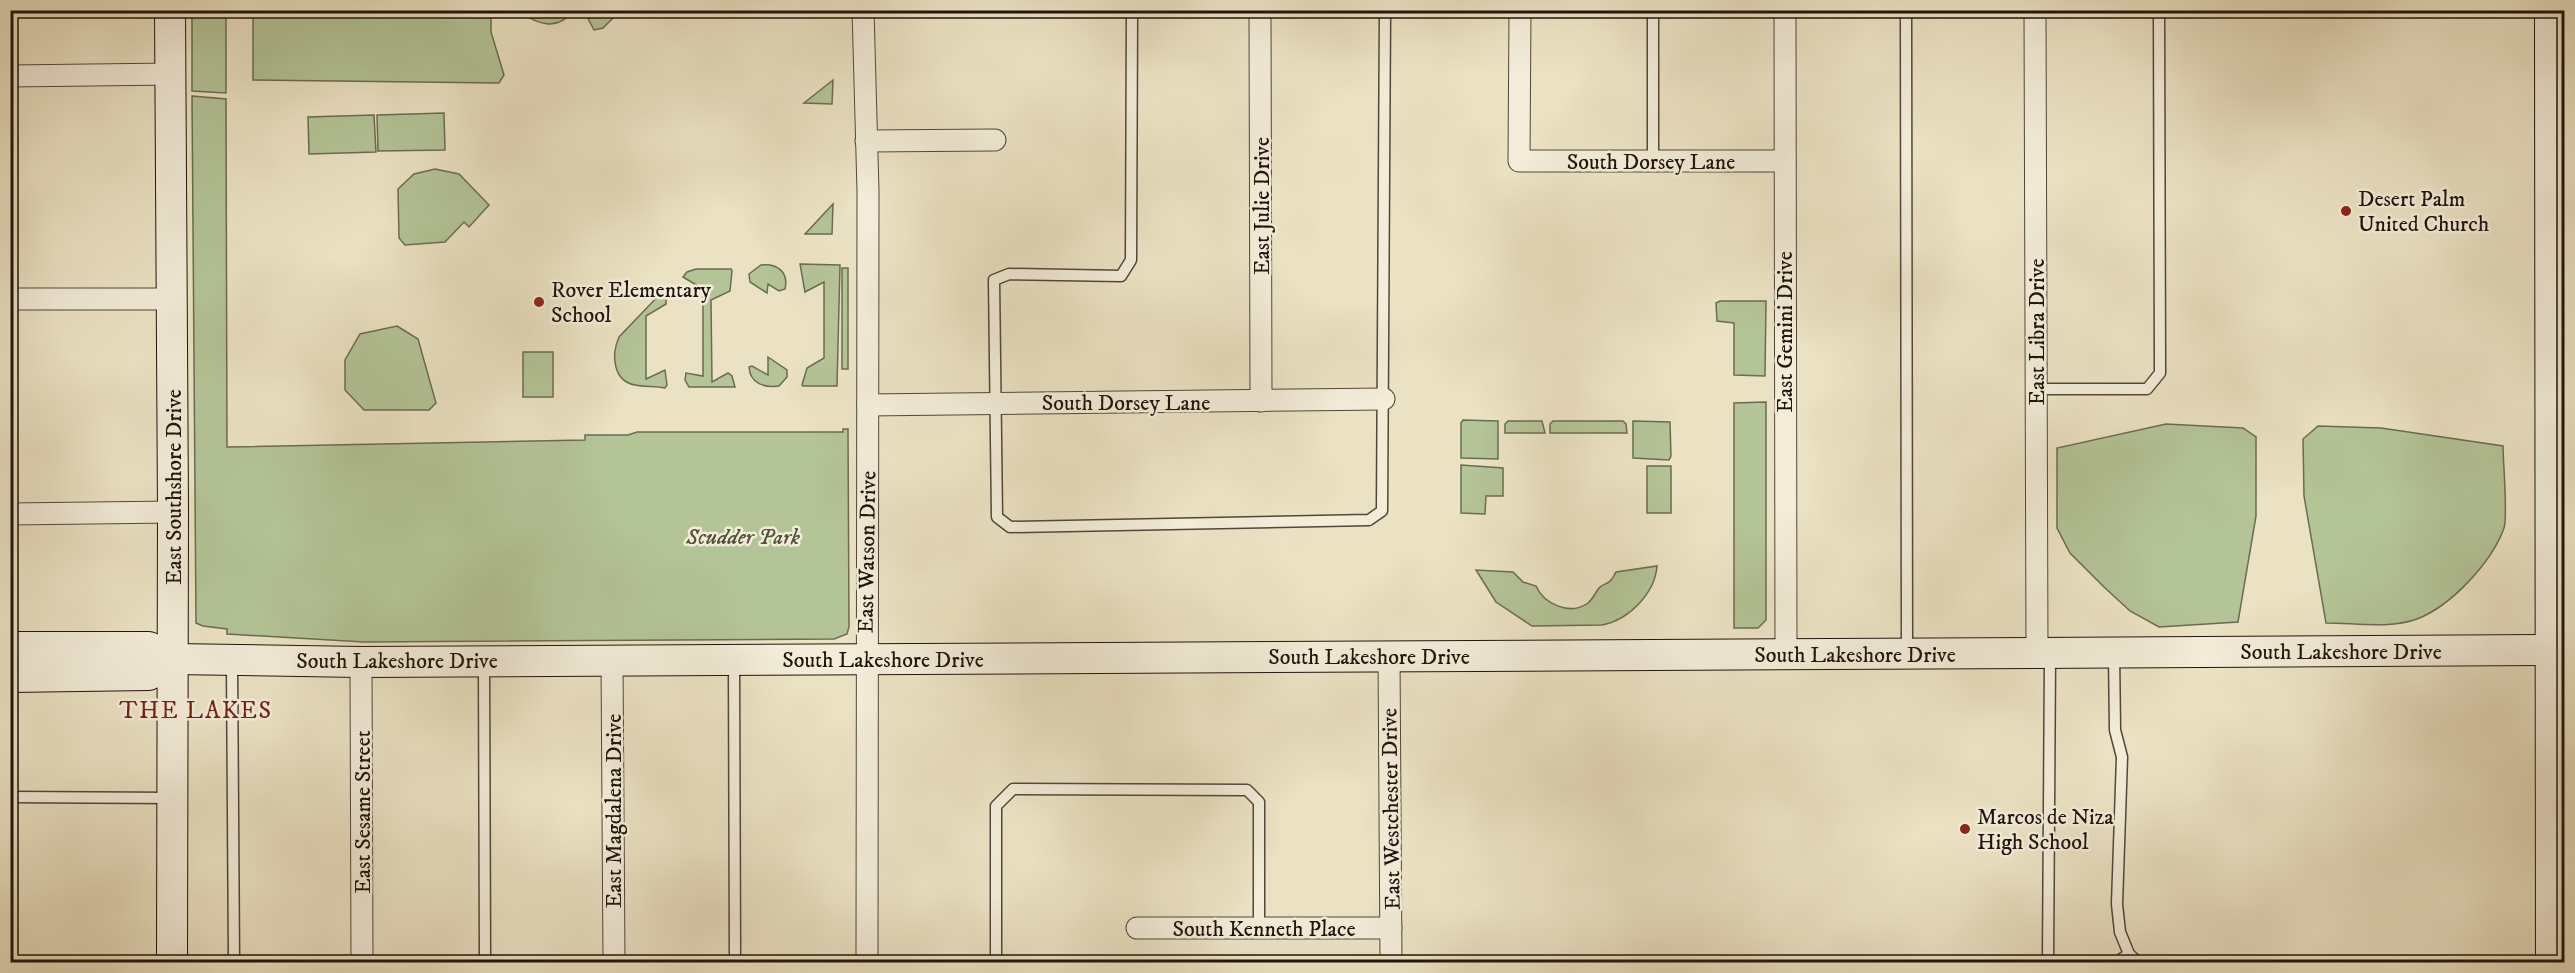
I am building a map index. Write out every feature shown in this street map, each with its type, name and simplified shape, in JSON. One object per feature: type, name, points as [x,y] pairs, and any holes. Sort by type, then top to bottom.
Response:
[{"type":"street","name":"East Southshore Drive","points":[[170,10],[173,512],[172,963]]},
{"type":"street","name":"East Watson Drive","points":[[863,10],[868,405],[865,659],[867,963]]},
{"type":"street","name":"East Julie Drive","points":[[1260,10],[1261,401]]},
{"type":"street","name":"South Dorsey Lane","points":[[1520,10],[1518,161],[1784,161]]},
{"type":"street","name":"East Gemini Drive","points":[[1785,10],[1786,654]]},
{"type":"street","name":"East Libra Drive","points":[[2035,10],[2036,389],[2043,653]]},
{"type":"street","points":[[2550,10],[2557,209],[2558,650],[2551,963]]},
{"type":"street","points":[[10,76],[171,74]]},
{"type":"street","points":[[866,141],[995,140]]},
{"type":"street","points":[[10,299],[171,299]]},
{"type":"street","name":"South Dorsey Lane","points":[[868,405],[1384,399]]},
{"type":"street","points":[[10,514],[173,512]]},
{"type":"street","name":"South Lakeshore Drive","points":[[10,647],[149,647],[173,659],[361,662],[2558,650]]},
{"type":"street","name":"East Westchester Drive","points":[[1389,656],[1391,963]]},
{"type":"street","points":[[10,677],[149,675],[173,659]]},
{"type":"street","name":"East Magdalena Drive","points":[[612,660],[614,963]]},
{"type":"street","name":"East Sesame Street","points":[[361,662],[362,963]]},
{"type":"street","name":"South Kenneth Place","points":[[1137,928],[1391,928]]},
{"type":"lane","points":[[1132,10],[1131,260],[1120,276],[1009,274],[994,280],[997,517],[1010,527],[1369,520],[1382,511],[1385,10]]},
{"type":"lane","points":[[1653,10],[1653,161]]},
{"type":"lane","points":[[1906,10],[1907,654]]},
{"type":"lane","points":[[2036,389],[2147,388],[2160,372],[2159,10]]},
{"type":"lane","points":[[2114,652],[2115,730],[2122,758],[2117,904],[2120,932],[2129,954],[2138,963]]},
{"type":"lane","points":[[2043,653],[2048,963]]},
{"type":"lane","points":[[232,659],[234,963]]},
{"type":"lane","points":[[734,660],[735,963]]},
{"type":"lane","points":[[484,661],[485,963]]},
{"type":"lane","points":[[996,963],[996,806],[1012,789],[1247,790],[1259,802],[1259,928]]},
{"type":"lane","points":[[10,797],[172,798]]},
{"type":"lane","points":[[2117,963],[2129,954]]},
{"type":"green space","points":[[253,10],[491,11],[491,32],[504,75],[499,83],[253,80]]},
{"type":"green space","points":[[192,11],[226,11],[226,93],[192,91]]},
{"type":"green space","points":[[518,11],[573,11],[560,22],[547,24]]},
{"type":"green space","points":[[584,11],[620,11],[603,28],[594,30]]},
{"type":"green space","points":[[833,80],[832,104],[804,103]]},
{"type":"green space","name":"Scudder Park","points":[[192,96],[226,99],[227,447],[585,440],[585,435],[628,435],[637,432],[843,432],[843,429],[848,429],[849,627],[847,634],[834,639],[364,642],[227,634],[227,629],[196,623]]},
{"type":"green space","points":[[444,113],[445,150],[378,151],[377,115]]},
{"type":"green space","points":[[374,115],[376,152],[309,154],[308,117]]},
{"type":"green space","points":[[435,169],[459,174],[489,205],[469,227],[464,222],[445,242],[405,245],[399,238],[398,189],[414,174]]},
{"type":"green space","points":[[833,204],[832,234],[805,234]]},
{"type":"green space","points":[[800,264],[840,265],[837,386],[802,385],[807,368],[824,358],[824,282],[805,292]]},
{"type":"green space","points":[[761,265],[777,267],[783,273],[785,289],[779,291],[768,284],[767,293],[750,282],[749,274]]},
{"type":"green space","points":[[842,268],[848,268],[848,369],[842,369]]},
{"type":"green space","points":[[696,269],[731,269],[732,271],[730,291],[711,300],[712,382],[728,373],[732,376],[735,387],[689,387],[685,380],[686,373],[703,376],[703,289],[683,277],[687,272]]},
{"type":"green space","points":[[661,293],[666,294],[666,304],[646,316],[646,379],[665,370],[667,385],[665,388],[628,383],[618,373],[615,359],[616,344],[619,337]]},
{"type":"green space","points":[[1720,301],[1766,301],[1765,376],[1734,375],[1734,323],[1717,321],[1716,303]]},
{"type":"green space","points":[[397,326],[418,339],[436,403],[429,410],[364,410],[345,390],[345,360],[360,334]]},
{"type":"green space","points":[[523,352],[553,352],[553,397],[523,397]]},
{"type":"green space","points":[[768,357],[787,370],[787,377],[779,386],[759,384],[750,373],[749,367],[752,366],[768,375]]},
{"type":"green space","points":[[1766,402],[1766,620],[1758,628],[1734,628],[1734,403]]},
{"type":"green space","points":[[1463,420],[1498,421],[1498,459],[1461,458],[1461,423]]},
{"type":"green space","points":[[1508,421],[1542,421],[1545,433],[1505,433],[1505,424]]},
{"type":"green space","points":[[1553,421],[1623,421],[1626,424],[1627,433],[1550,433],[1550,424]]},
{"type":"green space","points":[[1633,421],[1670,422],[1671,456],[1669,460],[1633,458]]},
{"type":"green space","points":[[2166,424],[2243,428],[2256,437],[2256,516],[2238,622],[2159,627],[2130,611],[2104,587],[2070,553],[2057,528],[2057,448]]},
{"type":"green space","points":[[2318,426],[2381,428],[2503,446],[2504,528],[2490,555],[2469,581],[2430,613],[2417,619],[2395,624],[2326,623],[2304,496],[2303,439]]},
{"type":"green space","points":[[1461,465],[1503,468],[1503,496],[1486,496],[1485,514],[1461,513]]},
{"type":"green space","points":[[1647,466],[1671,466],[1671,513],[1647,513]]},
{"type":"green space","points":[[1657,566],[1651,586],[1639,604],[1622,617],[1602,625],[1532,626],[1496,602],[1476,570],[1513,572],[1523,582],[1536,586],[1551,603],[1573,608],[1588,603],[1599,588],[1610,581],[1616,572]]},
{"type":"place","name":"Desert Palm United Church","points":[[2346,211]]},
{"type":"place","name":"Rover Elementary School","points":[[539,302]]},
{"type":"place","name":"Marcos de Niza High School","points":[[1965,829]]},
{"type":"district","name":"THE LAKES","points":[[196,710]]}]
